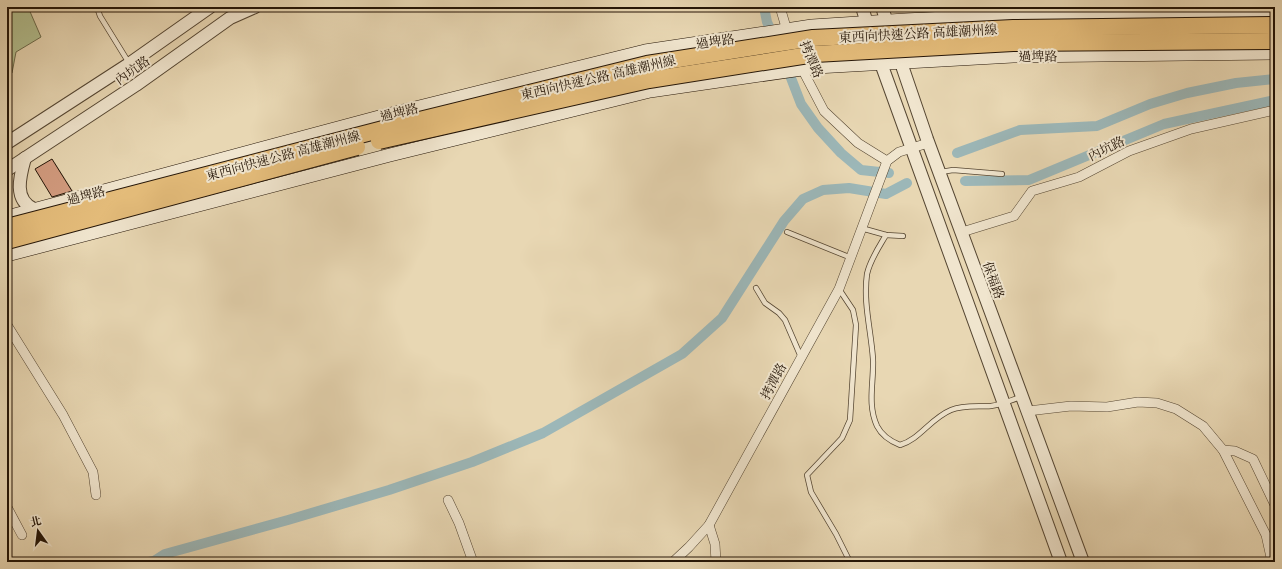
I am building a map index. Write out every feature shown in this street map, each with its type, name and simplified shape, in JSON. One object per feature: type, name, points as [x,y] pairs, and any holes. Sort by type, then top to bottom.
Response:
[{"type":"highway","name":"東西向快速公路 高雄潮州線","points":[[7,227],[382,129],[647,64],[813,38],[1013,28],[1275,25]]},
{"type":"highway","name":"東西向快速公路 高雄潮州線","points":[[7,241],[385,139],[649,80],[679,75],[815,54],[1013,43],[1275,41]]},
{"type":"main road","name":"過埤路","points":[[7,217],[379,117],[645,51],[750,35],[867,22],[966,17],[1275,14]]},
{"type":"main road","name":"過埤路","points":[[7,255],[390,155],[650,91],[799,70],[901,62],[1013,56],[1275,53]]},
{"type":"street","name":"內坑路","points":[[7,143],[129,64],[210,7]]},
{"type":"street","name":"內坑路","points":[[7,170],[136,85],[230,18],[255,7]]},
{"type":"street","name":"拷潭路","points":[[673,562],[709,525],[838,289],[886,163],[858,143],[824,111],[799,70],[783,31],[780,7]]},
{"type":"street","points":[[862,7],[880,64],[1061,562]]},
{"type":"street","name":"保福路","points":[[882,7],[928,143],[1083,562]]},
{"type":"street","name":"內坑路","points":[[962,232],[1014,216],[1032,191],[1079,177],[1129,152],[1191,129],[1275,110]]},
{"type":"street","points":[[886,163],[899,152],[928,143]]},
{"type":"street","points":[[26,158],[20,179],[20,188],[24,202],[27,206],[34,209]]},
{"type":"street","points":[[7,325],[63,415],[93,472],[96,495]]},
{"type":"street","points":[[1028,411],[1071,406],[1107,407],[1138,402],[1157,403],[1176,409],[1203,426],[1223,450],[1266,535],[1272,562]]},
{"type":"street","points":[[1223,450],[1236,451],[1253,459],[1275,505]]},
{"type":"street","points":[[448,500],[460,523],[473,562]]},
{"type":"street","points":[[7,507],[22,535]]},
{"type":"street","points":[[709,525],[715,544],[716,562]]},
{"type":"lane","points":[[97,7],[100,16],[129,64]]},
{"type":"lane","points":[[939,172],[954,170],[1002,174]]},
{"type":"lane","points":[[861,228],[886,235],[903,236]]},
{"type":"lane","points":[[786,232],[849,257]]},
{"type":"lane","points":[[886,235],[870,263],[866,302],[873,361],[871,400],[874,417],[880,431],[891,442],[900,445],[908,443],[930,423],[952,410],[1003,403],[1022,396]]},
{"type":"lane","points":[[756,288],[765,303],[779,313],[785,320],[801,357]]},
{"type":"lane","points":[[838,289],[853,310],[856,325],[850,420],[842,438],[807,475],[811,492],[836,534],[850,562]]},
{"type":"green space","points":[[7,7],[28,7],[41,37],[16,52],[12,73],[7,74]]},
{"type":"building","points":[[52,159],[72,191],[52,197],[35,169]]},
{"type":"waterway","points":[[764,7],[767,22],[774,37]]},
{"type":"waterway","points":[[786,65],[801,104],[818,128],[841,153],[861,170],[889,173]]},
{"type":"waterway","points":[[957,153],[1020,130],[1097,126],[1150,104],[1187,93],[1236,83],[1275,79]]},
{"type":"waterway","points":[[965,181],[1029,180],[1164,124],[1275,100]]},
{"type":"waterway","points":[[149,562],[154,561],[165,554],[389,490],[472,462],[543,433],[682,354],[722,318],[784,221],[803,199],[823,190],[849,188],[886,194],[907,183]]},
{"type":"waterway","points":[[159,558],[161,562]]}]
